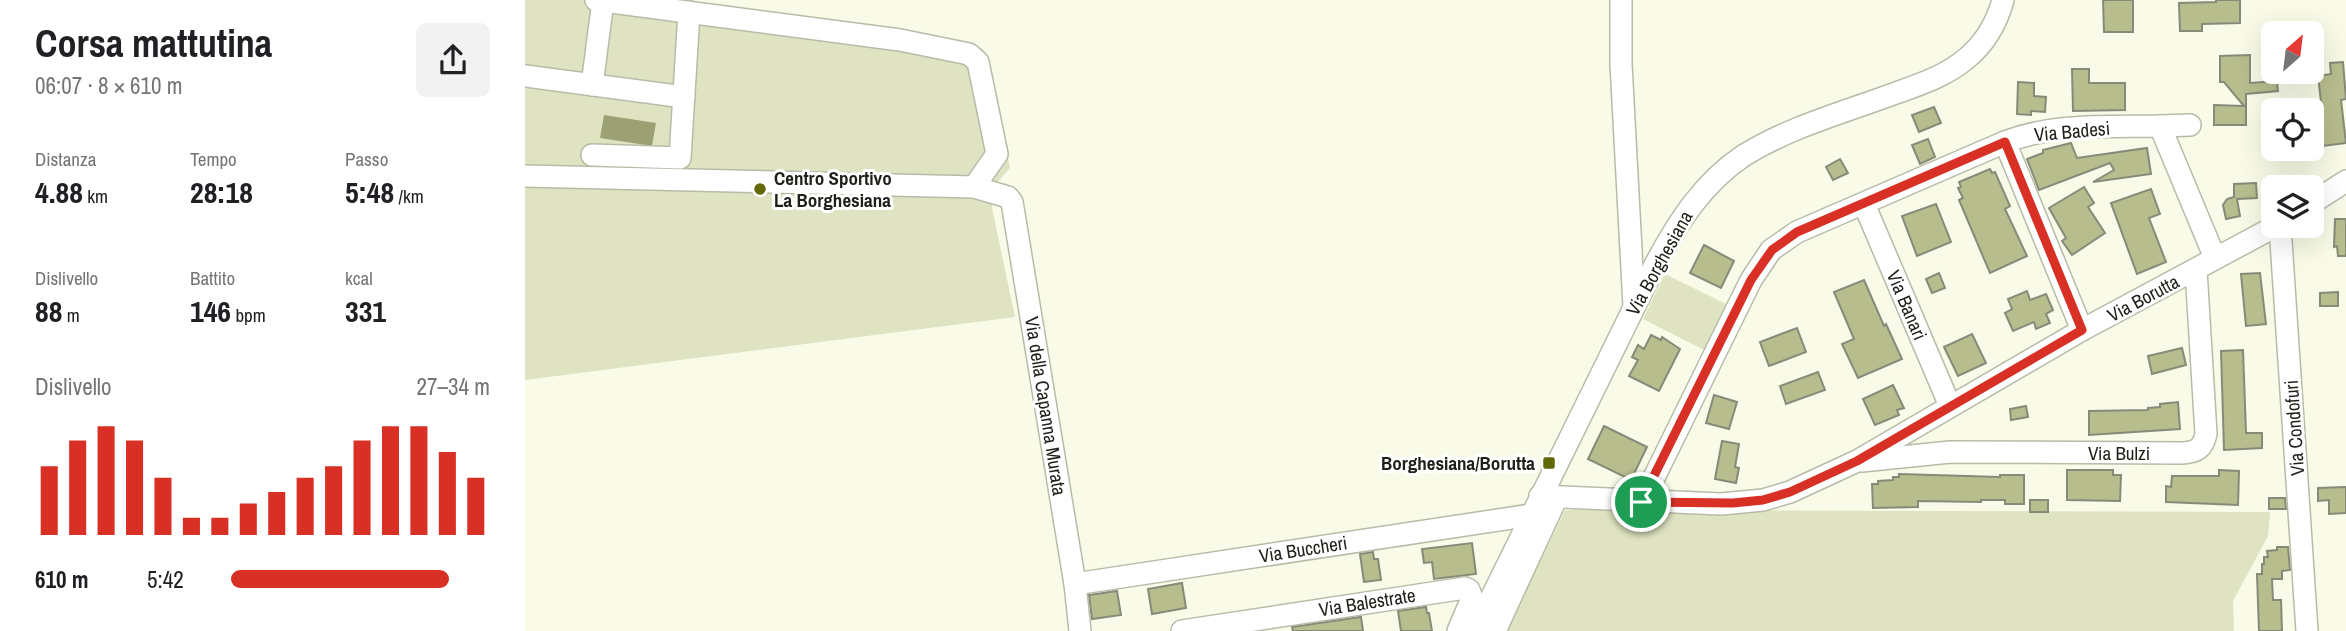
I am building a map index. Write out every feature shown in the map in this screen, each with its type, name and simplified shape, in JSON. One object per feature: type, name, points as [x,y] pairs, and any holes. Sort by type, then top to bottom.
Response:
[{"type":"street","points":[[525,176],[984,190],[997,154],[978,62],[969,54],[900,40],[596,0]]},
{"type":"street","points":[[1621,0],[1621,64],[1634,308]]},
{"type":"street","name":"Via Borghesiana","points":[[1475,631],[1543,503],[1656,263],[1683,216],[1698,197],[1728,167],[1780,136],[1947,72],[1969,57],[1986,37],[2003,0]]},
{"type":"street","points":[[592,85],[603,1]]},
{"type":"street","points":[[592,155],[680,158],[689,12]]},
{"type":"street","points":[[525,76],[684,97]]},
{"type":"street","name":"Via Badesi","points":[[1641,502],[1751,280],[1762,262],[1780,243],[1797,232],[2005,142],[2050,130],[2190,125]]},
{"type":"street","points":[[2160,126],[2215,258]]},
{"type":"street","points":[[2005,142],[2082,330]]},
{"type":"street","points":[[2324,195],[2346,181]]},
{"type":"street","name":"Via della Capanna Murata","points":[[984,190],[1008,197],[1012,202],[1076,584],[1080,631]]},
{"type":"street","name":"Via Banari","points":[[1864,204],[1950,406]]},
{"type":"street","name":"Via Borutta","points":[[1543,503],[1721,504],[1763,500],[1800,488],[1857,461],[2082,330],[2261,235]]},
{"type":"street","name":"Via Condofuri","points":[[2279,238],[2307,631]]},
{"type":"street","name":"Via Bulzi","points":[[1857,461],[1950,452],[2197,451],[2203,444],[2206,430],[2196,270]]},
{"type":"street","name":"Via Borghesiana","points":[[1495,631],[1543,503]]},
{"type":"street","name":"Via Buccheri","points":[[1076,584],[1543,503]]},
{"type":"street","name":"Via Balestrate","points":[[1182,631],[1456,589],[1469,590],[1472,598],[1458,631]]},
{"type":"shaded area","name":"Centro Sportivo La Borghesiana","points":[[525,0],[660,0],[983,49],[1010,168],[995,185],[992,208],[1015,317],[525,380]]},
{"type":"shaded area","points":[[604,115],[656,123],[652,146],[600,138]]},
{"type":"shaded area","points":[[1665,274],[1730,306],[1708,352],[1643,319]]},
{"type":"shaded area","points":[[1565,510],[2270,512],[2268,536],[2233,601],[2234,631],[1507,631]]},
{"type":"building","points":[[2103,0],[2133,0],[2133,32],[2104,32]]},
{"type":"building","points":[[2240,0],[2240,23],[2202,24],[2202,31],[2180,31],[2179,3]]},
{"type":"building","points":[[2250,55],[2250,83],[2277,84],[2278,91],[2246,94],[2246,125],[2214,125],[2214,105],[2244,106],[2224,82],[2220,82],[2220,56]]},
{"type":"building","points":[[2343,62],[2346,99],[2341,100],[2346,143],[2324,146],[2324,98],[2321,98],[2319,84],[2324,84],[2324,75],[2331,74],[2330,63]]},
{"type":"building","points":[[2072,69],[2089,69],[2089,83],[2125,83],[2125,110],[2073,111]]},
{"type":"building","points":[[2018,82],[2034,83],[2034,96],[2046,97],[2045,112],[2017,114]]},
{"type":"building","points":[[1934,107],[1941,123],[1919,132],[1912,115]]},
{"type":"building","points":[[1928,139],[1935,157],[1920,164],[1912,145]]},
{"type":"building","points":[[2071,143],[2077,158],[2147,148],[2151,174],[2093,182],[2114,170],[2110,163],[2039,190],[2027,159],[2043,153],[2043,150]]},
{"type":"building","points":[[1840,159],[1848,173],[1833,180],[1826,167]]},
{"type":"building","points":[[1990,169],[1992,173],[1995,172],[2010,206],[2005,209],[2027,256],[1990,273],[1959,200],[1963,198],[1958,188],[1961,187],[1959,182]]},
{"type":"building","points":[[2256,183],[2257,198],[2237,199],[2240,216],[2226,219],[2223,205],[2227,199],[2234,197],[2234,184]]},
{"type":"building","points":[[2084,187],[2094,203],[2088,207],[2105,233],[2072,255],[2062,241],[2066,238],[2049,208]]},
{"type":"building","points":[[2151,189],[2160,214],[2149,218],[2166,262],[2137,274],[2111,203]]},
{"type":"building","points":[[1936,204],[1951,242],[1917,256],[1902,216]]},
{"type":"building","points":[[2335,219],[2346,219],[2346,256],[2338,256],[2337,246],[2334,247]]},
{"type":"building","points":[[1704,245],[1734,261],[1721,288],[1690,273]]},
{"type":"building","points":[[1939,273],[1945,288],[1932,293],[1926,279]]},
{"type":"building","points":[[2260,273],[2266,324],[2246,326],[2241,274]]},
{"type":"building","points":[[1864,280],[1902,359],[1858,378],[1842,344],[1854,339],[1834,292]]},
{"type":"building","points":[[2027,291],[2030,300],[2046,294],[2053,310],[2046,314],[2050,323],[2036,329],[2034,322],[2013,331],[2005,313],[2012,309],[2008,299]]},
{"type":"building","points":[[2338,292],[2338,306],[2320,306],[2320,293]]},
{"type":"building","points":[[1797,328],[1806,352],[1769,366],[1760,342]]},
{"type":"building","points":[[1972,334],[1986,363],[1958,376],[1944,347]]},
{"type":"building","points":[[1651,335],[1661,340],[1662,337],[1680,349],[1659,391],[1629,376],[1638,360],[1632,357],[1638,345],[1644,349]]},
{"type":"building","points":[[2182,348],[2186,365],[2152,374],[2148,356]]},
{"type":"building","points":[[2243,350],[2246,433],[2262,433],[2262,448],[2224,450],[2221,351]]},
{"type":"building","points":[[1818,372],[1825,390],[1786,404],[1780,386]]},
{"type":"building","points":[[1893,385],[1904,408],[1897,410],[1899,415],[1875,425],[1863,399]]},
{"type":"building","points":[[1714,395],[1737,402],[1729,429],[1706,423]]},
{"type":"building","points":[[2178,402],[2180,429],[2089,435],[2089,411],[2148,410],[2160,407],[2160,404]]},
{"type":"building","points":[[2026,406],[2028,417],[2011,420],[2010,409]]},
{"type":"building","points":[[1604,426],[1647,447],[1631,480],[1588,459]]},
{"type":"building","points":[[1722,441],[1739,444],[1735,467],[1739,468],[1736,483],[1715,479]]},
{"type":"building","points":[[2067,470],[2113,470],[2113,475],[2121,475],[2120,501],[2067,500]]},
{"type":"building","points":[[2219,470],[2239,471],[2238,505],[2166,502],[2166,486],[2171,487],[2172,476],[2219,476]]},
{"type":"building","points":[[1899,474],[2000,477],[2024,475],[2024,504],[2005,504],[2005,500],[1918,501],[1918,507],[1873,508],[1872,484],[1893,480],[1893,477],[1899,477]]},
{"type":"building","points":[[2346,487],[2346,513],[2329,514],[2329,500],[2318,501],[2318,488]]},
{"type":"building","points":[[2269,498],[2285,498],[2286,509],[2269,509]]},
{"type":"building","points":[[2030,500],[2048,500],[2048,512],[2030,512]]},
{"type":"building","points":[[1472,543],[1476,574],[1434,579],[1432,562],[1424,563],[1422,549]]},
{"type":"building","points":[[2277,547],[2288,547],[2290,570],[2282,571],[2282,579],[2272,579],[2273,600],[2281,600],[2282,631],[2259,631],[2257,574],[2262,574],[2264,557],[2268,557],[2267,551],[2277,550]]},
{"type":"building","points":[[1373,552],[1374,559],[1378,559],[1381,580],[1364,582],[1360,554]]},
{"type":"building","points":[[1182,583],[1186,608],[1152,614],[1148,589]]},
{"type":"building","points":[[1117,591],[1121,615],[1092,619],[1089,595]]},
{"type":"building","points":[[1426,607],[1432,631],[1401,631],[1398,611]]},
{"type":"building","points":[[1361,617],[1363,631],[1293,631],[1292,627]]},
{"type":"place","name":"Centro Sportivo La Borghesiana","points":[[760,189]]},
{"type":"place","name":"Borghesiana/Borutta","points":[[1549,463]]},
{"type":"route","points":[[2005,142],[2082,330],[1857,461],[1790,492],[1763,500],[1733,503],[1641,502],[1751,280],[1772,250],[1797,232],[2005,142]]}]
